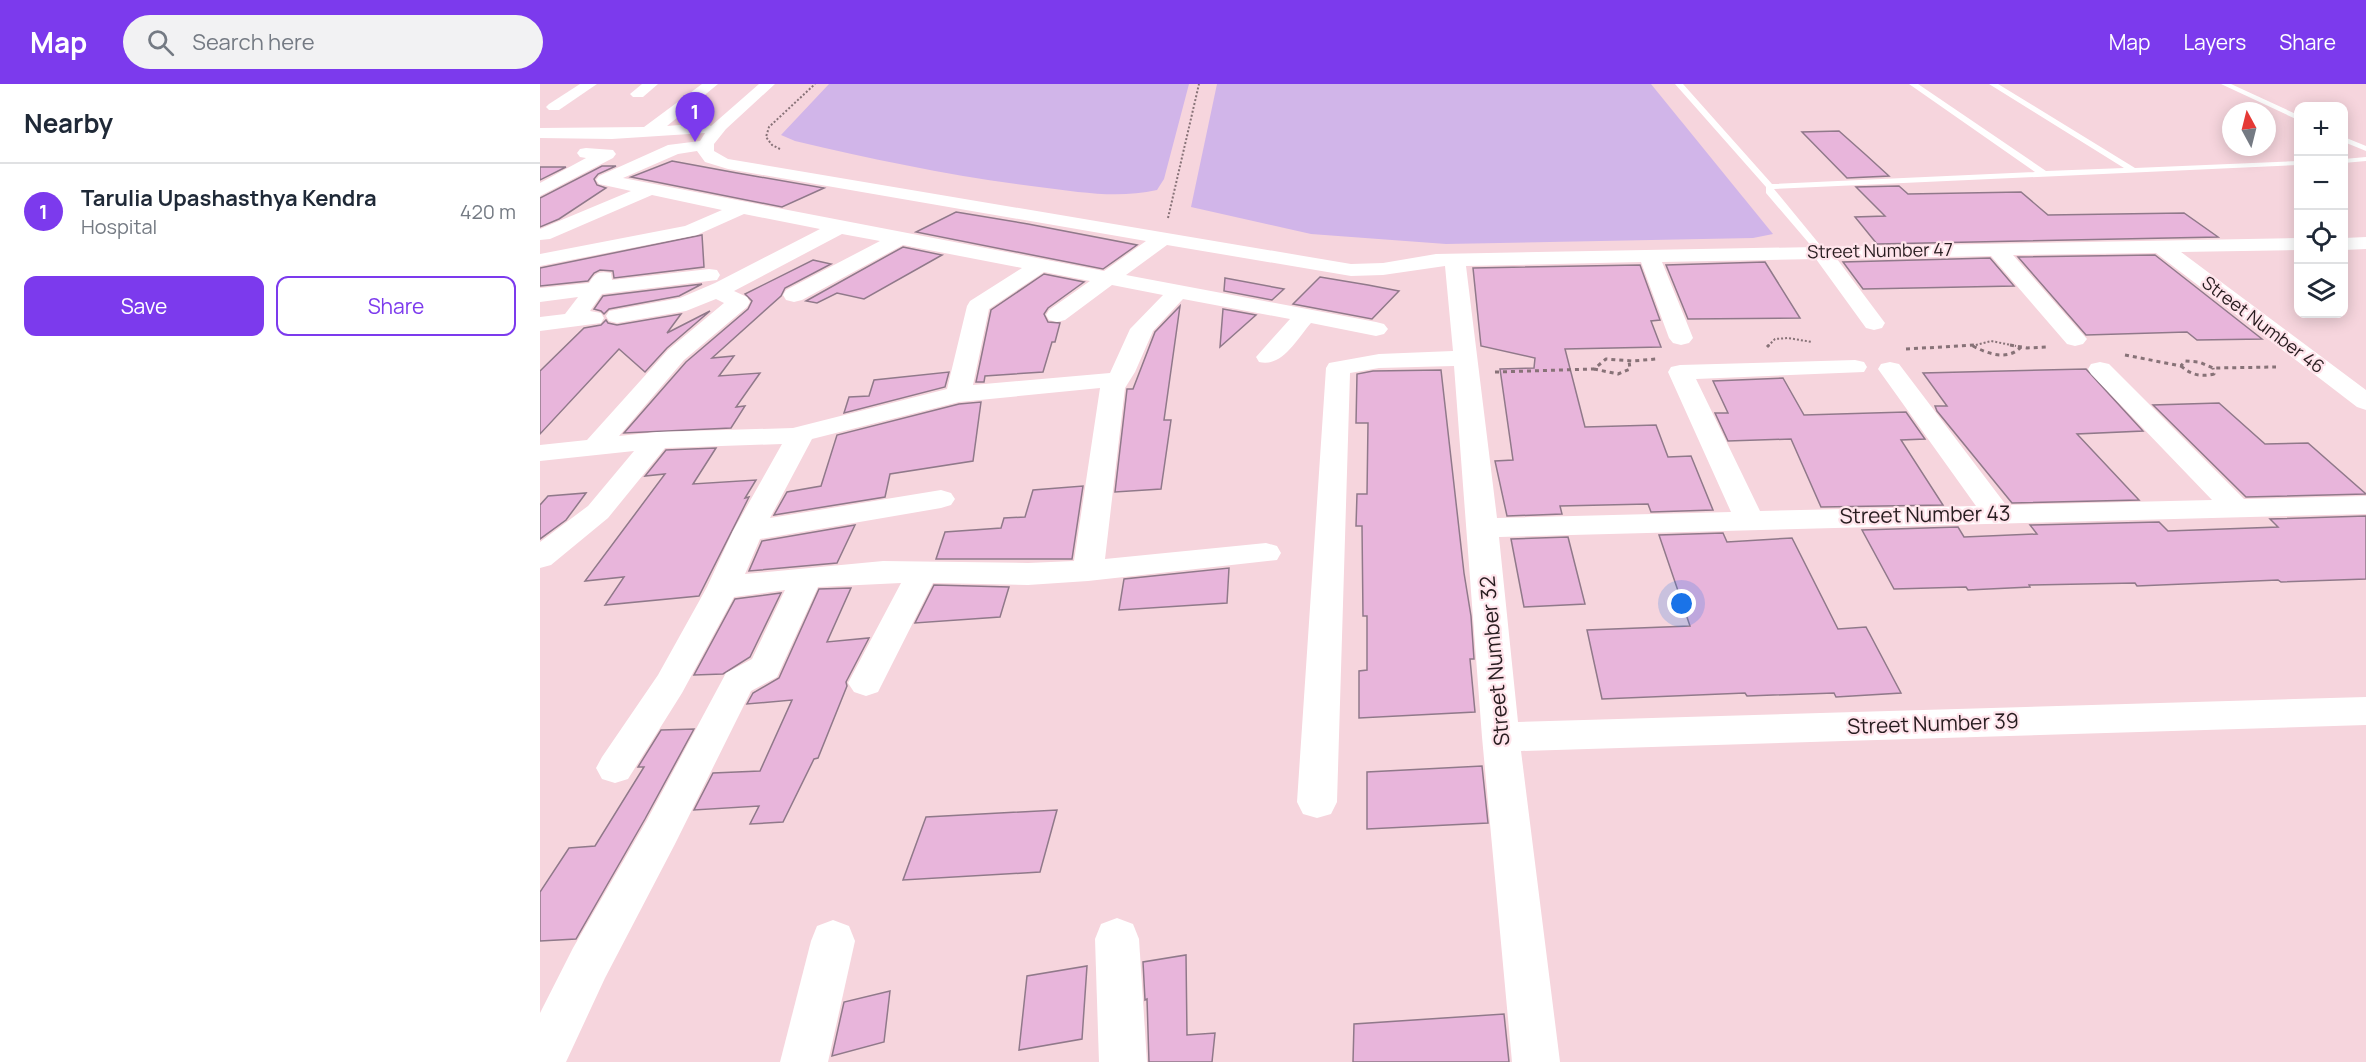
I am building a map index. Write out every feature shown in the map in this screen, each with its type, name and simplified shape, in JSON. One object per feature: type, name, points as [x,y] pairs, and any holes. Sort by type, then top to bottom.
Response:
[{"type":"street","points":[[540,116],[547,106],[590,84]]},
{"type":"street","points":[[638,94],[651,84]]},
{"type":"street","points":[[648,132],[711,84]]},
{"type":"street","points":[[768,84],[719,127],[705,145],[674,149],[605,179],[1040,266],[1376,328]]},
{"type":"street","points":[[540,133],[612,134],[719,127]]},
{"type":"street","points":[[547,150],[574,134]]},
{"type":"street","points":[[540,190],[605,156],[607,154],[584,152],[612,134]]},
{"type":"street","name":"Street Number 47","points":[[705,145],[705,151],[709,156],[743,167],[1165,229],[1352,270],[1383,269],[1422,262],[1458,260],[2294,244]]},
{"type":"street","points":[[543,235],[651,189]]},
{"type":"street","points":[[565,256],[697,199]]},
{"type":"street","points":[[540,260],[565,256],[616,255],[644,260],[650,240],[702,227],[742,208]]},
{"type":"street","points":[[653,262],[617,316],[679,307],[712,283],[842,226]]},
{"type":"street","points":[[1057,315],[1108,278],[1165,229]]},
{"type":"street","points":[[794,295],[901,238]]},
{"type":"street","points":[[2348,244],[2366,243]]},
{"type":"street","name":"Street Number 46","points":[[2160,246],[2366,402]]},
{"type":"street","points":[[1996,249],[2075,339]]},
{"type":"street","points":[[1822,253],[1874,324]]},
{"type":"street","points":[[540,274],[616,255]]},
{"type":"street","points":[[572,321],[596,289],[616,255]]},
{"type":"street","points":[[1649,256],[1681,338]]},
{"type":"street","name":"Street Number 32","points":[[1458,260],[1501,737],[1536,1062]]},
{"type":"street","points":[[959,394],[978,306],[1040,266]]},
{"type":"street","points":[[540,295],[640,283],[712,283],[739,302],[676,355],[595,447]]},
{"type":"street","points":[[1088,571],[1114,385],[1124,372],[1142,329],[1179,291]]},
{"type":"street","points":[[1268,357],[1306,315]]},
{"type":"street","points":[[540,324],[606,317]]},
{"type":"street","points":[[1317,802],[1338,368],[1379,361],[1466,358]]},
{"type":"street","points":[[1749,520],[1680,372],[1855,367]]},
{"type":"street","points":[[1890,369],[1997,514]]},
{"type":"street","points":[[2100,369],[2236,508]]},
{"type":"street","points":[[540,453],[657,440],[781,437],[959,394],[1102,380],[1110,380],[1114,385]]},
{"type":"street","points":[[615,768],[659,703],[723,587],[748,531],[801,434]]},
{"type":"street","points":[[540,558],[598,512],[657,440]]},
{"type":"street","points":[[748,531],[941,499]]},
{"type":"street","name":"Street Number 43","points":[[1483,528],[2366,505]]},
{"type":"street","points":[[723,587],[807,577],[923,571],[1028,574],[1088,571],[1266,553]]},
{"type":"street","points":[[866,683],[923,571]]},
{"type":"street","points":[[541,1062],[589,963],[661,832],[738,682],[765,668],[807,577]]},
{"type":"street","name":"Street Number 39","points":[[1501,737],[2366,711]]},
{"type":"street","points":[[1117,939],[1123,1062]]},
{"type":"street","points":[[804,1062],[833,941]]},
{"type":"lane","points":[[1679,84],[1770,187],[1769,191],[1822,253]]},
{"type":"lane","points":[[1913,84],[2044,174]]},
{"type":"lane","points":[[1993,84],[2133,170]]},
{"type":"lane","points":[[2224,84],[2294,116]]},
{"type":"lane","points":[[2348,141],[2366,149]]},
{"type":"lane","points":[[2348,161],[2366,159]]},
{"type":"lane","points":[[1770,187],[2294,163]]},
{"type":"path","points":[[1165,229],[1199,84]]},
{"type":"path","points":[[1973,346],[1995,354],[2011,354],[2021,347]]},
{"type":"path","points":[[1594,369],[1618,374],[1630,369],[1629,361]]},
{"type":"path","points":[[2181,366],[2185,371],[2207,376],[2214,374],[2213,368]]},
{"type":"shaded area","points":[[829,84],[1189,84],[1164,179],[1157,190],[1113,194],[1084,193],[947,173],[825,148],[781,135]]},
{"type":"shaded area","points":[[1217,84],[1651,84],[1773,234],[1753,238],[1446,244],[1311,234],[1191,207]]},
{"type":"building","points":[[1839,131],[1889,176],[1847,178],[1802,132]]},
{"type":"building","points":[[672,161],[824,188],[782,207],[631,177]]},
{"type":"building","points":[[602,166],[616,166],[598,174],[594,179],[597,185],[606,188],[559,219],[540,227],[540,198]]},
{"type":"building","points":[[540,167],[566,167],[540,180]]},
{"type":"building","points":[[1899,186],[1908,194],[2021,192],[2048,215],[2184,213],[2218,237],[1877,244],[1855,217],[1885,216],[1856,187]]},
{"type":"building","points":[[956,212],[1137,245],[1103,269],[916,232]]},
{"type":"building","points":[[702,235],[704,267],[614,278],[613,271],[600,270],[594,273],[588,281],[540,286],[540,268]]},
{"type":"building","points":[[903,247],[942,255],[864,299],[837,293],[817,303],[806,301]]},
{"type":"building","points":[[2155,255],[2262,339],[2197,340],[2187,332],[2086,335],[2018,257]]},
{"type":"building","points":[[1990,258],[2014,286],[1863,289],[1843,262]]},
{"type":"building","points":[[813,260],[831,264],[785,288],[781,296],[712,358],[734,356],[719,376],[760,373],[736,407],[745,406],[731,428],[624,433],[686,362],[748,309],[752,301],[745,294]]},
{"type":"building","points":[[1765,262],[1800,318],[1688,319],[1666,265]]},
{"type":"building","points":[[1640,265],[1660,320],[1651,321],[1661,347],[1565,349],[1585,427],[1656,425],[1668,457],[1691,456],[1713,510],[1651,512],[1648,504],[1560,506],[1562,514],[1507,516],[1495,461],[1513,460],[1500,369],[1534,368],[1535,358],[1481,346],[1473,268]]},
{"type":"building","points":[[1044,274],[1084,282],[1048,308],[1044,314],[1048,322],[1060,323],[1043,372],[985,376],[984,382],[976,382],[991,310]]},
{"type":"building","points":[[1320,277],[1399,291],[1372,319],[1293,304]]},
{"type":"building","points":[[1225,278],[1284,289],[1272,300],[1224,291]]},
{"type":"building","points":[[702,284],[679,296],[609,309],[604,314],[594,309],[603,296]]},
{"type":"building","points":[[1180,306],[1164,420],[1171,420],[1161,489],[1115,492],[1127,389],[1133,389],[1155,332]]},
{"type":"building","points":[[1223,309],[1256,315],[1220,347]]},
{"type":"building","points":[[710,311],[667,348],[645,372],[619,349],[540,434],[540,371],[584,328],[601,325],[606,320],[608,323],[617,325],[681,314],[667,333]]},
{"type":"building","points":[[2086,369],[2143,431],[2077,434],[2139,500],[2012,503],[1937,411],[1935,406],[1947,406],[1923,373]]},
{"type":"building","points":[[1441,370],[1471,616],[1474,659],[1470,659],[1475,712],[1359,718],[1359,671],[1367,670],[1367,616],[1363,616],[1362,526],[1356,526],[1357,494],[1367,494],[1368,423],[1356,423],[1357,374],[1373,371]]},
{"type":"building","points":[[949,372],[945,387],[844,413],[849,397],[869,396],[874,380]]},
{"type":"building","points":[[1783,378],[1804,415],[1906,412],[1925,439],[1901,440],[1943,505],[1821,507],[1791,439],[1728,441],[1715,413],[1728,413],[1713,381]]},
{"type":"building","points":[[981,402],[973,461],[890,474],[885,497],[774,515],[787,492],[821,486],[837,435],[959,404]]},
{"type":"building","points":[[2219,403],[2265,444],[2308,443],[2366,494],[2246,497],[2153,405]]},
{"type":"building","points":[[716,448],[693,484],[756,480],[745,498],[749,497],[699,596],[605,605],[624,577],[585,581],[665,474],[645,476],[666,450]]},
{"type":"building","points":[[1083,486],[1072,559],[936,559],[945,532],[1001,528],[1004,518],[1025,517],[1033,490]]},
{"type":"building","points":[[586,493],[566,520],[540,539],[540,505],[548,496]]},
{"type":"building","points":[[2366,516],[2366,579],[2137,586],[2135,583],[2029,585],[2030,587],[1968,590],[1966,587],[1894,589],[1862,530],[1958,527],[1964,537],[2037,534],[2030,525],[2159,522],[2168,531],[2278,527],[2270,519]]},
{"type":"building","points":[[855,525],[837,563],[749,571],[762,541]]},
{"type":"building","points":[[1723,533],[1727,542],[1792,538],[1838,629],[1866,627],[1901,693],[1836,697],[1834,693],[1747,696],[1745,693],[1602,699],[1587,630],[1690,626],[1659,535]]},
{"type":"building","points":[[1568,537],[1585,604],[1524,607],[1511,539]]},
{"type":"building","points":[[1229,568],[1227,603],[1119,610],[1124,579]]},
{"type":"building","points":[[934,585],[1009,587],[1000,617],[915,623]]},
{"type":"building","points":[[851,588],[827,642],[869,638],[846,682],[847,686],[818,758],[814,759],[783,822],[750,824],[759,806],[694,810],[713,773],[760,771],[792,700],[747,704],[753,693],[779,678],[819,589]]},
{"type":"building","points":[[781,593],[750,657],[723,674],[694,675],[735,599]]},
{"type":"building","points":[[694,729],[576,939],[540,941],[540,892],[569,848],[595,846],[644,767],[638,767],[661,730]]},
{"type":"building","points":[[1482,766],[1488,823],[1367,829],[1367,772]]},
{"type":"building","points":[[1057,810],[1040,872],[903,880],[926,817]]},
{"type":"building","points":[[1186,955],[1187,1035],[1215,1033],[1212,1062],[1149,1062],[1143,962]]},
{"type":"building","points":[[1087,966],[1082,1039],[1019,1050],[1027,976]]},
{"type":"building","points":[[890,991],[884,1042],[832,1056],[844,1002]]},
{"type":"building","points":[[1504,1014],[1509,1062],[1353,1062],[1354,1024]]},
{"type":"place","name":"Tarulia Upashasthya Kendra","points":[[695,142]]}]
